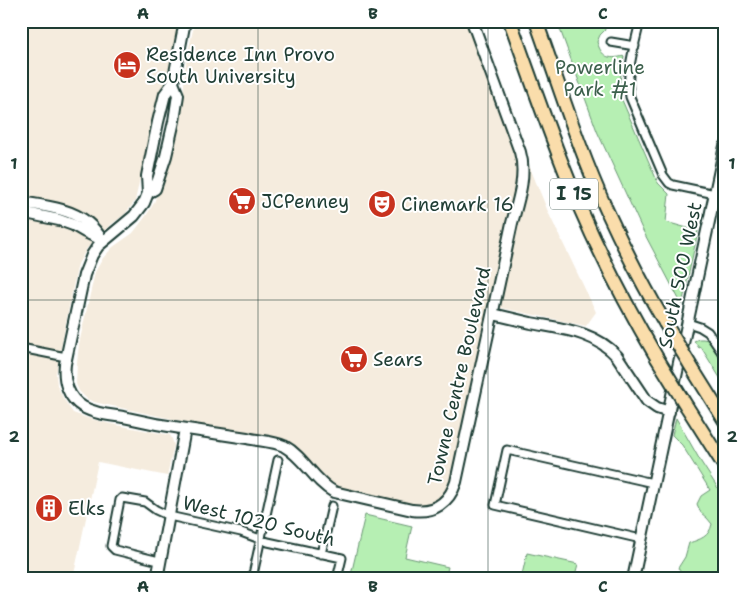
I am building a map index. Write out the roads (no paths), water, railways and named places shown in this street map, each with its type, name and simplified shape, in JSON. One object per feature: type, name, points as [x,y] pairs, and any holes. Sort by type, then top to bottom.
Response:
[{"type":"highway","name":"I 15","points":[[510,21],[554,144],[581,211],[612,276],[657,358],[725,467]]},
{"type":"highway","name":"I 15","points":[[536,21],[606,210],[633,266],[665,324],[725,421]]},
{"type":"street","name":"Towne Centre Boulevard","points":[[185,21],[173,83],[178,95],[168,149],[155,189],[148,193],[144,203],[134,216],[98,246],[85,269],[64,374],[72,397],[82,406],[98,412],[283,446],[298,457],[327,487],[339,494],[422,511],[441,505],[453,491],[456,482],[524,167],[472,21]]},
{"type":"street","points":[[640,21],[628,84],[630,96],[663,175],[673,185],[715,194]]},
{"type":"street","points":[[611,42],[635,46]]},
{"type":"street","points":[[148,193],[147,176],[158,122],[165,94],[173,83]]},
{"type":"street","name":"South 500 West","points":[[633,579],[725,146]]},
{"type":"street","points":[[21,202],[62,210],[77,216],[90,224],[103,241]]},
{"type":"street","points":[[21,212],[73,224],[103,241]]},
{"type":"street","points":[[493,314],[568,329],[593,337],[617,356],[647,401],[657,408],[668,412]]},
{"type":"street","points":[[688,323],[708,332],[725,357]]},
{"type":"street","points":[[21,348],[66,357]]},
{"type":"street","points":[[156,579],[185,429]]},
{"type":"street","points":[[641,540],[496,505],[507,450],[653,483]]},
{"type":"street","points":[[252,579],[278,460]]},
{"type":"street","name":"West 1020 South","points":[[159,560],[112,548],[120,500],[122,498],[145,502],[169,516],[342,558],[337,579]]},
{"type":"street","points":[[321,554],[332,506]]},
{"type":"place","name":"Residence Inn Provo South University","points":[[127,65]]},
{"type":"place","name":"JCPenney","points":[[242,201]]},
{"type":"place","name":"Cinemark 16","points":[[382,204]]},
{"type":"place","name":"Sears","points":[[354,359]]},
{"type":"place","name":"Elks","points":[[49,508]]},
{"type":"park label","name":"Powerline Park #1","points":[[600,78]]}]
